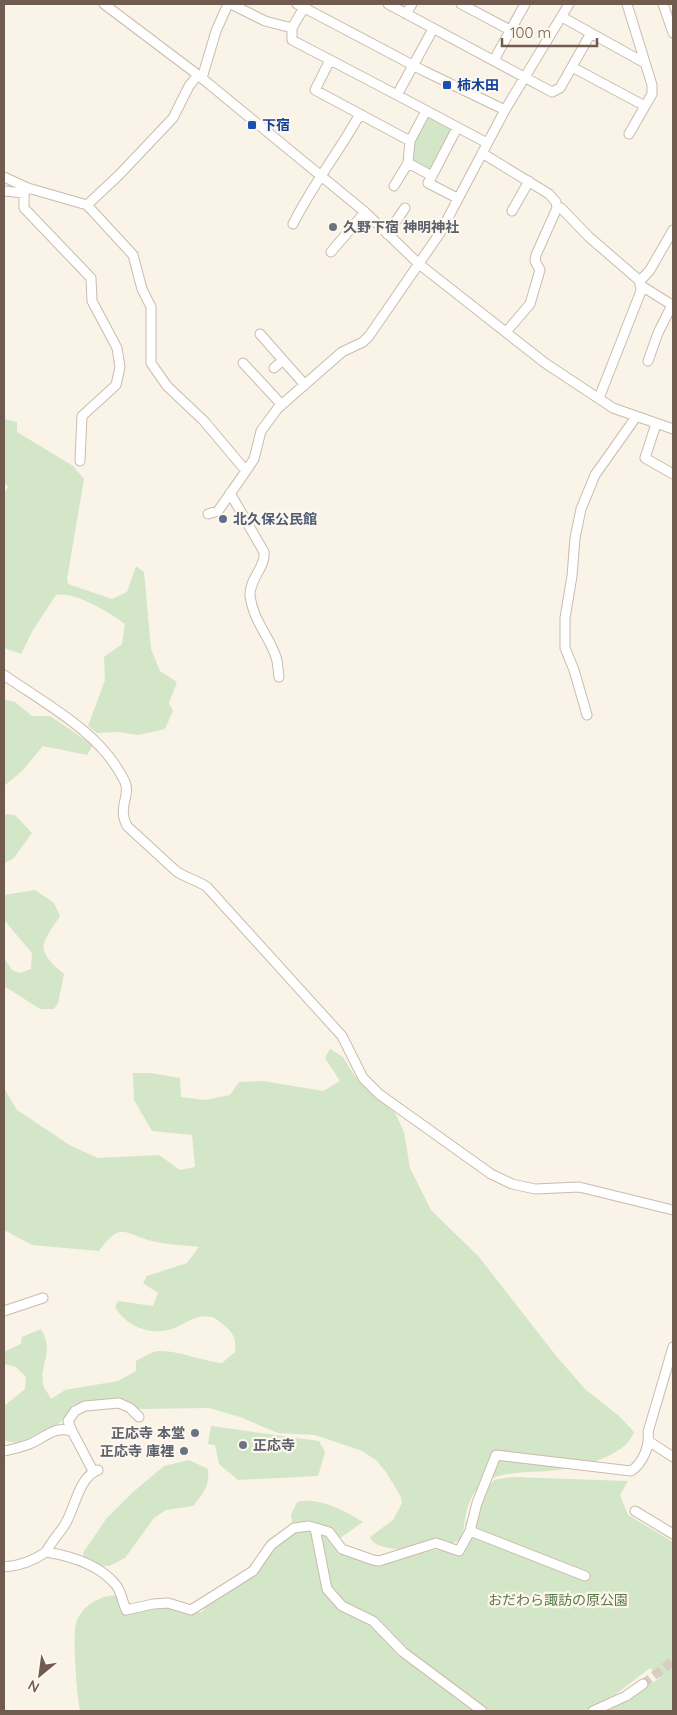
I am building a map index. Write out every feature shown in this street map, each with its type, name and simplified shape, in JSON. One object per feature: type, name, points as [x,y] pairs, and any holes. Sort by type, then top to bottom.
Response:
[{"type":"street","points":[[104,4],[200,76],[365,212],[420,264],[545,363],[613,408],[673,429]]},
{"type":"street","points":[[87,205],[119,175],[173,118],[189,86],[200,76],[216,30],[230,4],[265,21],[292,28]]},
{"type":"street","points":[[388,4],[552,92],[556,91],[572,67],[591,33]]},
{"type":"street","points":[[406,14],[412,4]]},
{"type":"street","points":[[461,4],[510,30]]},
{"type":"street","points":[[494,60],[524,4]]},
{"type":"street","points":[[208,514],[218,511],[254,459],[261,431],[269,418],[342,352],[362,342],[369,336],[420,264],[440,232],[505,110],[569,4]]},
{"type":"street","points":[[628,4],[643,62],[652,85],[652,94],[629,134]]},
{"type":"street","points":[[663,4],[673,33]]},
{"type":"street","points":[[487,143],[292,40],[292,28],[302,5],[413,65],[505,110]]},
{"type":"street","points":[[562,17],[643,62]]},
{"type":"street","points":[[397,95],[433,29]]},
{"type":"street","points":[[330,60],[315,90],[410,140]]},
{"type":"street","points":[[572,67],[645,106]]},
{"type":"street","points":[[394,186],[408,163],[410,140],[426,111]]},
{"type":"street","points":[[293,224],[320,176],[347,138],[360,114]]},
{"type":"street","points":[[457,198],[428,183],[458,128]]},
{"type":"street","points":[[482,153],[549,194],[556,202],[557,208],[536,254],[535,260],[540,270],[530,304],[506,332]]},
{"type":"street","points":[[408,163],[432,176]]},
{"type":"street","points":[[4,177],[26,190]]},
{"type":"street","points":[[512,211],[529,181]]},
{"type":"street","points":[[26,190],[24,208],[91,278],[92,301],[117,348],[120,367],[116,385],[82,416],[80,461]]},
{"type":"street","points":[[4,191],[26,190],[87,205],[133,255],[142,290],[150,307],[151,363],[167,386],[204,421],[246,471]]},
{"type":"street","points":[[387,234],[405,208]]},
{"type":"street","points":[[557,208],[561,208],[589,237],[640,283],[672,305],[658,333],[648,361]]},
{"type":"street","points":[[331,252],[365,212]]},
{"type":"street","points":[[599,398],[636,305],[640,283],[650,270],[673,230]]},
{"type":"street","points":[[260,334],[305,385]]},
{"type":"street","points":[[274,368],[284,360]]},
{"type":"street","points":[[244,363],[282,405]]},
{"type":"street","points":[[586,715],[574,670],[565,648],[565,618],[572,576],[575,538],[581,509],[595,474],[636,417]]},
{"type":"street","points":[[656,424],[645,458],[673,474]]},
{"type":"street","points":[[230,493],[264,552],[265,558],[253,579],[250,596],[256,620],[275,656],[280,676]]},
{"type":"street","points":[[4,675],[56,711],[108,754],[127,789],[122,816],[128,826],[176,871],[183,876],[196,879],[207,887],[342,1036],[363,1078],[379,1094],[491,1174],[512,1184],[535,1189],[579,1187],[673,1210]]},
{"type":"street","points":[[4,1311],[43,1298]]},
{"type":"street","points":[[46,1552],[73,1556],[101,1572],[117,1586],[126,1610],[168,1603],[191,1610],[253,1571],[271,1545],[294,1528],[309,1526],[329,1532],[342,1549],[357,1556],[379,1561],[436,1543],[459,1551],[470,1531],[477,1503],[496,1455],[631,1471],[637,1467],[650,1442],[648,1432],[673,1347]]},
{"type":"street","points":[[4,1566],[14,1566],[36,1560],[46,1552],[53,1538],[64,1526],[85,1480],[96,1470],[68,1421],[75,1411],[86,1406],[119,1403],[130,1408],[139,1417]]},
{"type":"street","points":[[4,1451],[28,1445],[50,1432],[65,1429],[72,1431]]},
{"type":"street","points":[[650,1442],[673,1457]]},
{"type":"street","points":[[635,1511],[673,1534]]},
{"type":"street","points":[[315,1528],[327,1589],[332,1596],[347,1609],[373,1621],[402,1652],[482,1711]]},
{"type":"street","points":[[470,1531],[585,1576]]},
{"type":"street","points":[[593,1711],[626,1696],[643,1684]]},
{"type":"green space","points":[[427,115],[454,129],[430,172],[407,158]]},
{"type":"green space","points":[[4,419],[17,422],[17,432],[73,466],[84,479],[67,579],[68,584],[112,599],[127,592],[136,566],[144,572],[151,649],[160,671],[177,682],[169,703],[173,711],[165,729],[138,735],[119,732],[97,733],[88,726],[105,680],[104,657],[122,644],[125,624],[92,604],[73,596],[56,595],[33,630],[21,654],[4,648],[4,493],[8,487],[4,482]]},
{"type":"green space","points":[[4,699],[15,702],[32,716],[50,716],[93,745],[87,755],[43,746],[22,771],[4,786]]},
{"type":"green space","points":[[4,814],[15,815],[32,833],[13,859],[4,863]]},
{"type":"green space","points":[[35,890],[54,903],[60,916],[45,940],[44,946],[44,952],[48,958],[64,974],[58,1003],[54,1009],[40,1009],[4,986],[4,958],[12,970],[20,973],[31,969],[32,953],[4,920],[4,895]]},
{"type":"green space","points":[[330,1049],[343,1057],[354,1075],[373,1095],[395,1113],[404,1132],[410,1168],[431,1210],[479,1257],[557,1357],[585,1389],[619,1416],[634,1432],[629,1440],[613,1454],[590,1463],[558,1470],[508,1474],[490,1479],[483,1483],[473,1495],[465,1517],[462,1539],[442,1546],[413,1549],[385,1547],[375,1543],[370,1537],[393,1520],[402,1503],[401,1497],[386,1472],[376,1460],[362,1451],[315,1435],[278,1433],[240,1417],[209,1408],[138,1409],[121,1398],[73,1405],[60,1423],[18,1443],[4,1441],[4,1406],[25,1389],[26,1377],[16,1367],[4,1364],[4,1352],[21,1344],[22,1337],[41,1329],[45,1337],[47,1352],[42,1377],[44,1388],[51,1399],[65,1390],[118,1381],[136,1371],[136,1361],[154,1352],[168,1351],[222,1363],[235,1352],[235,1340],[227,1328],[212,1317],[201,1316],[172,1329],[155,1331],[139,1328],[132,1324],[115,1307],[118,1301],[153,1306],[158,1293],[143,1283],[147,1276],[187,1263],[199,1247],[158,1242],[129,1233],[118,1232],[106,1241],[99,1251],[32,1245],[4,1230],[4,1088],[17,1110],[71,1146],[98,1158],[159,1155],[180,1170],[195,1167],[192,1135],[152,1131],[134,1100],[133,1073],[150,1073],[180,1078],[181,1097],[205,1100],[230,1095],[239,1082],[263,1081],[323,1091],[340,1081],[325,1058]]},
{"type":"green space","points":[[211,1426],[319,1441],[325,1452],[318,1476],[238,1480],[219,1464],[215,1445],[208,1444]]},
{"type":"green space","points":[[189,1460],[208,1469],[208,1480],[205,1489],[193,1506],[166,1510],[154,1518],[125,1558],[109,1566],[85,1564],[83,1553],[106,1519],[133,1492],[164,1466]]},
{"type":"green space","name":"おだわら諏訪の原公園","points":[[512,1477],[628,1481],[620,1495],[628,1515],[673,1542],[673,1711],[607,1711],[660,1678],[650,1668],[616,1694],[585,1711],[80,1711],[75,1666],[76,1623],[83,1610],[101,1598],[122,1595],[127,1615],[160,1605],[183,1613],[202,1612],[211,1599],[257,1572],[269,1552],[294,1531],[291,1515],[297,1502],[313,1501],[322,1503],[348,1513],[363,1522],[333,1543],[367,1557],[462,1547],[467,1535],[465,1524],[476,1500],[494,1480]]},
{"type":"tunnel","points":[[643,1684],[673,1661]]},
{"type":"place","name":"柿木田","points":[[447,85]]},
{"type":"place","name":"下宿","points":[[252,125]]},
{"type":"place","name":"久野下宿 神明神社","points":[[333,227]]},
{"type":"place","name":"北久保公民館","points":[[223,519]]},
{"type":"place","name":"正応寺 本堂","points":[[195,1433]]},
{"type":"place","name":"正応寺","points":[[243,1445]]},
{"type":"place","name":"正応寺 庫裡","points":[[184,1451]]}]
